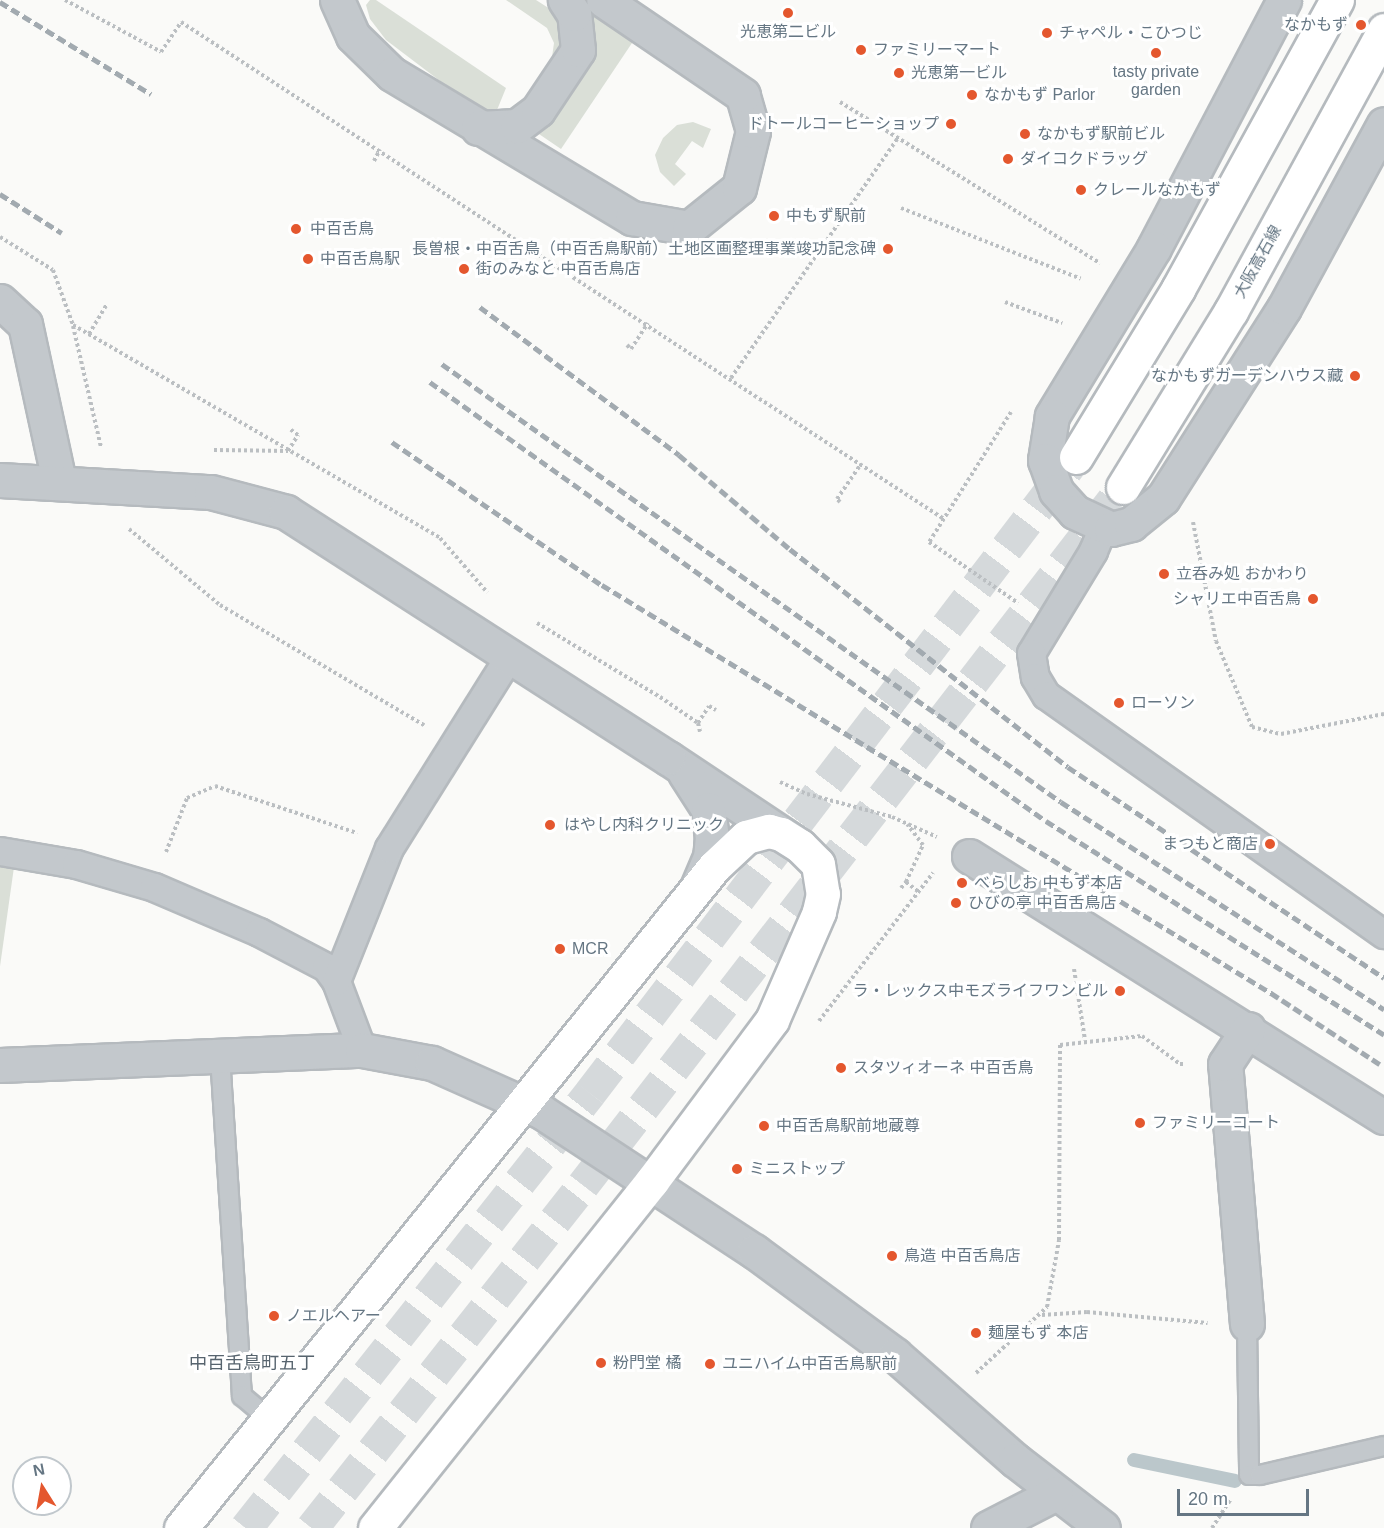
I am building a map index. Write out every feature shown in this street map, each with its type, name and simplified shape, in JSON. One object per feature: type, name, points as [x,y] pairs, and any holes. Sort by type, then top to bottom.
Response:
[{"type":"main road","points":[[1076,457],[1178,289],[1337,0]]},
{"type":"main road","name":"大阪高石線","points":[[1123,487],[1231,311],[1384,30]]},
{"type":"main road","points":[[181,1528],[522,1103],[729,850],[746,837],[769,831],[801,846],[818,864],[823,894],[792,978],[767,1029],[652,1181],[375,1528]]},
{"type":"street","points":[[337,0],[353,36],[392,74],[478,128],[632,218],[690,228],[740,188],[753,131],[743,95],[603,0]]},
{"type":"street","points":[[478,128],[517,126],[538,110],[578,50],[574,14],[565,0]]},
{"type":"street","points":[[1271,5],[1154,248],[1056,405],[1047,426],[1045,460],[1056,491],[1075,512],[1103,527],[1120,527],[1142,517],[1163,498],[1186,467],[1284,308],[1384,124]]},
{"type":"street","points":[[0,301],[25,324],[59,481]]},
{"type":"street","points":[[0,480],[59,481],[211,492],[286,512],[510,655],[801,846]]},
{"type":"street","points":[[1103,527],[1093,551],[1031,653],[1035,677],[1046,695],[1384,934]]},
{"type":"street","points":[[336,981],[389,848],[510,655]]},
{"type":"street","points":[[668,758],[701,794],[711,822],[710,857],[696,889]]},
{"type":"street","points":[[0,851],[75,864],[154,887],[259,932],[329,968],[362,1050]]},
{"type":"street","points":[[961,851],[1248,1029],[1384,1117]]},
{"type":"street","points":[[1247,1324],[1226,1064],[1248,1029]]},
{"type":"street","points":[[0,1065],[362,1050],[432,1062],[522,1103],[652,1181],[835,1308],[948,1399],[1056,1493],[1103,1528]]},
{"type":"street","points":[[988,1528],[1056,1493]]},
{"type":"lane","points":[[220,1056],[242,1396],[269,1419]]},
{"type":"lane","points":[[1247,1324],[1249,1474],[1260,1475],[1384,1446]]},
{"type":"path","points":[[65,0],[161,51],[181,21],[648,323],[944,519]]},
{"type":"path","points":[[840,102],[1101,263]]},
{"type":"path","points":[[731,378],[897,139]]},
{"type":"path","points":[[374,161],[380,149]]},
{"type":"path","points":[[901,208],[1081,279]]},
{"type":"path","points":[[0,237],[53,270],[73,326],[101,448]]},
{"type":"path","points":[[1005,302],[1065,325]]},
{"type":"path","points":[[89,334],[107,304]]},
{"type":"path","points":[[627,345],[631,349],[648,323]]},
{"type":"path","points":[[73,326],[440,538],[490,595]]},
{"type":"path","points":[[1012,410],[929,542],[1024,607]]},
{"type":"path","points":[[288,451],[298,435],[291,430]]},
{"type":"path","points":[[840,502],[837,499],[861,464]]},
{"type":"path","points":[[1191,513],[1216,642],[1252,727],[1281,734],[1384,714]]},
{"type":"path","points":[[129,528],[220,605],[455,742]]},
{"type":"path","points":[[530,619],[698,723]]},
{"type":"path","points":[[709,739],[700,734],[698,723],[709,706],[716,710]]},
{"type":"path","points":[[771,777],[807,794],[904,822],[961,851],[919,892],[819,1022]]},
{"type":"path","points":[[154,887],[187,798],[215,786],[344,826],[389,848]]},
{"type":"path","points":[[901,888],[906,882],[922,845],[919,836],[904,822]]},
{"type":"path","points":[[906,882],[919,892]]},
{"type":"path","points":[[1066,916],[1085,1040]]},
{"type":"path","points":[[948,1399],[1040,1316],[1047,1307],[1059,1240],[1060,1045],[1085,1040],[1142,1036],[1180,1064],[1226,1064]]},
{"type":"path","points":[[1040,1316],[1088,1311],[1247,1324]]},
{"type":"shaded area","points":[[370,0],[376,0],[506,88],[497,110],[481,112],[386,40],[370,19],[366,5]]},
{"type":"shaded area","points":[[506,0],[536,0],[561,16],[563,52],[529,95],[552,57],[554,43],[547,28]]},
{"type":"shaded area","points":[[591,10],[634,40],[561,149],[536,132]]},
{"type":"shaded area","points":[[693,122],[711,129],[703,148],[692,141],[675,164],[686,174],[674,186],[660,172],[655,155],[663,138],[677,125]]},
{"type":"shaded area","points":[[0,866],[14,868],[0,967]]},
{"type":"waterway","points":[[1134,1460],[1235,1481]]},
{"type":"tunnel","points":[[246,1528],[590,1093],[1070,465]]},
{"type":"tunnel","points":[[312,1528],[583,1185],[1123,487]]},
{"type":"railway","points":[[0,2],[151,94]]},
{"type":"railway","points":[[0,194],[62,233]]},
{"type":"railway","points":[[480,307],[679,455],[790,549],[1068,767],[1384,978]]},
{"type":"railway","points":[[442,364],[1061,802],[1384,1009]]},
{"type":"railway","points":[[430,382],[1046,821],[1384,1035]]},
{"type":"railway","points":[[392,442],[602,585],[1271,993],[1384,1067]]},
{"type":"place","name":"光恵第二ビル","points":[[788,13]]},
{"type":"place","name":"なかもず","points":[[1361,25]]},
{"type":"place","name":"チャペル・こひつじ","points":[[1047,33]]},
{"type":"place","name":"ファミリーマート","points":[[861,50]]},
{"type":"place","name":"tasty private garden","points":[[1156,53]]},
{"type":"place","name":"光恵第一ビル","points":[[899,73]]},
{"type":"place","name":"なかもず Parlor","points":[[972,95]]},
{"type":"place","name":"ドトールコーヒーショップ","points":[[951,124]]},
{"type":"place","name":"なかもず駅前ビル","points":[[1025,134]]},
{"type":"place","name":"ダイコクドラッグ","points":[[1008,159]]},
{"type":"place","name":"クレールなかもず","points":[[1081,190]]},
{"type":"place","name":"中もず駅前","points":[[774,216]]},
{"type":"place","name":"中百舌鳥","points":[[296,229]]},
{"type":"place","name":"長曽根・中百舌鳥（中百舌鳥駅前）土地区画整理事業竣功記念碑","points":[[888,249]]},
{"type":"place","name":"中百舌鳥駅","points":[[308,259]]},
{"type":"place","name":"街のみなと 中百舌鳥店","points":[[464,269]]},
{"type":"place","name":"なかもずガーデンハウス藏","points":[[1355,376]]},
{"type":"place","name":"立呑み処 おかわり","points":[[1164,574]]},
{"type":"place","name":"シャリエ中百舌鳥","points":[[1313,599]]},
{"type":"place","name":"ローソン","points":[[1119,703]]},
{"type":"place","name":"はやし内科クリニック","points":[[550,825]]},
{"type":"place","name":"まつもと商店","points":[[1270,844]]},
{"type":"place","name":"べらしお 中もず本店","points":[[962,883]]},
{"type":"place","name":"ひびの亭 中百舌鳥店","points":[[956,903]]},
{"type":"place","name":"MCR","points":[[560,949]]},
{"type":"place","name":"ラ・レックス中モズライフワンビル","points":[[1120,991]]},
{"type":"place","name":"スタツィオーネ 中百舌鳥","points":[[841,1068]]},
{"type":"place","name":"ファミリーコート","points":[[1140,1123]]},
{"type":"place","name":"中百舌鳥駅前地蔵尊","points":[[764,1126]]},
{"type":"place","name":"ミニストップ","points":[[737,1169]]},
{"type":"place","name":"鳥造 中百舌鳥店","points":[[892,1256]]},
{"type":"place","name":"ノエルヘアー","points":[[274,1316]]},
{"type":"place","name":"麺屋もず 本店","points":[[976,1333]]},
{"type":"place","name":"粉門堂 橘","points":[[601,1363]]},
{"type":"place","name":"ユニハイム中百舌鳥駅前","points":[[710,1364]]},
{"type":"district","name":"中百舌鳥町五丁","points":[[252,1363]]}]
